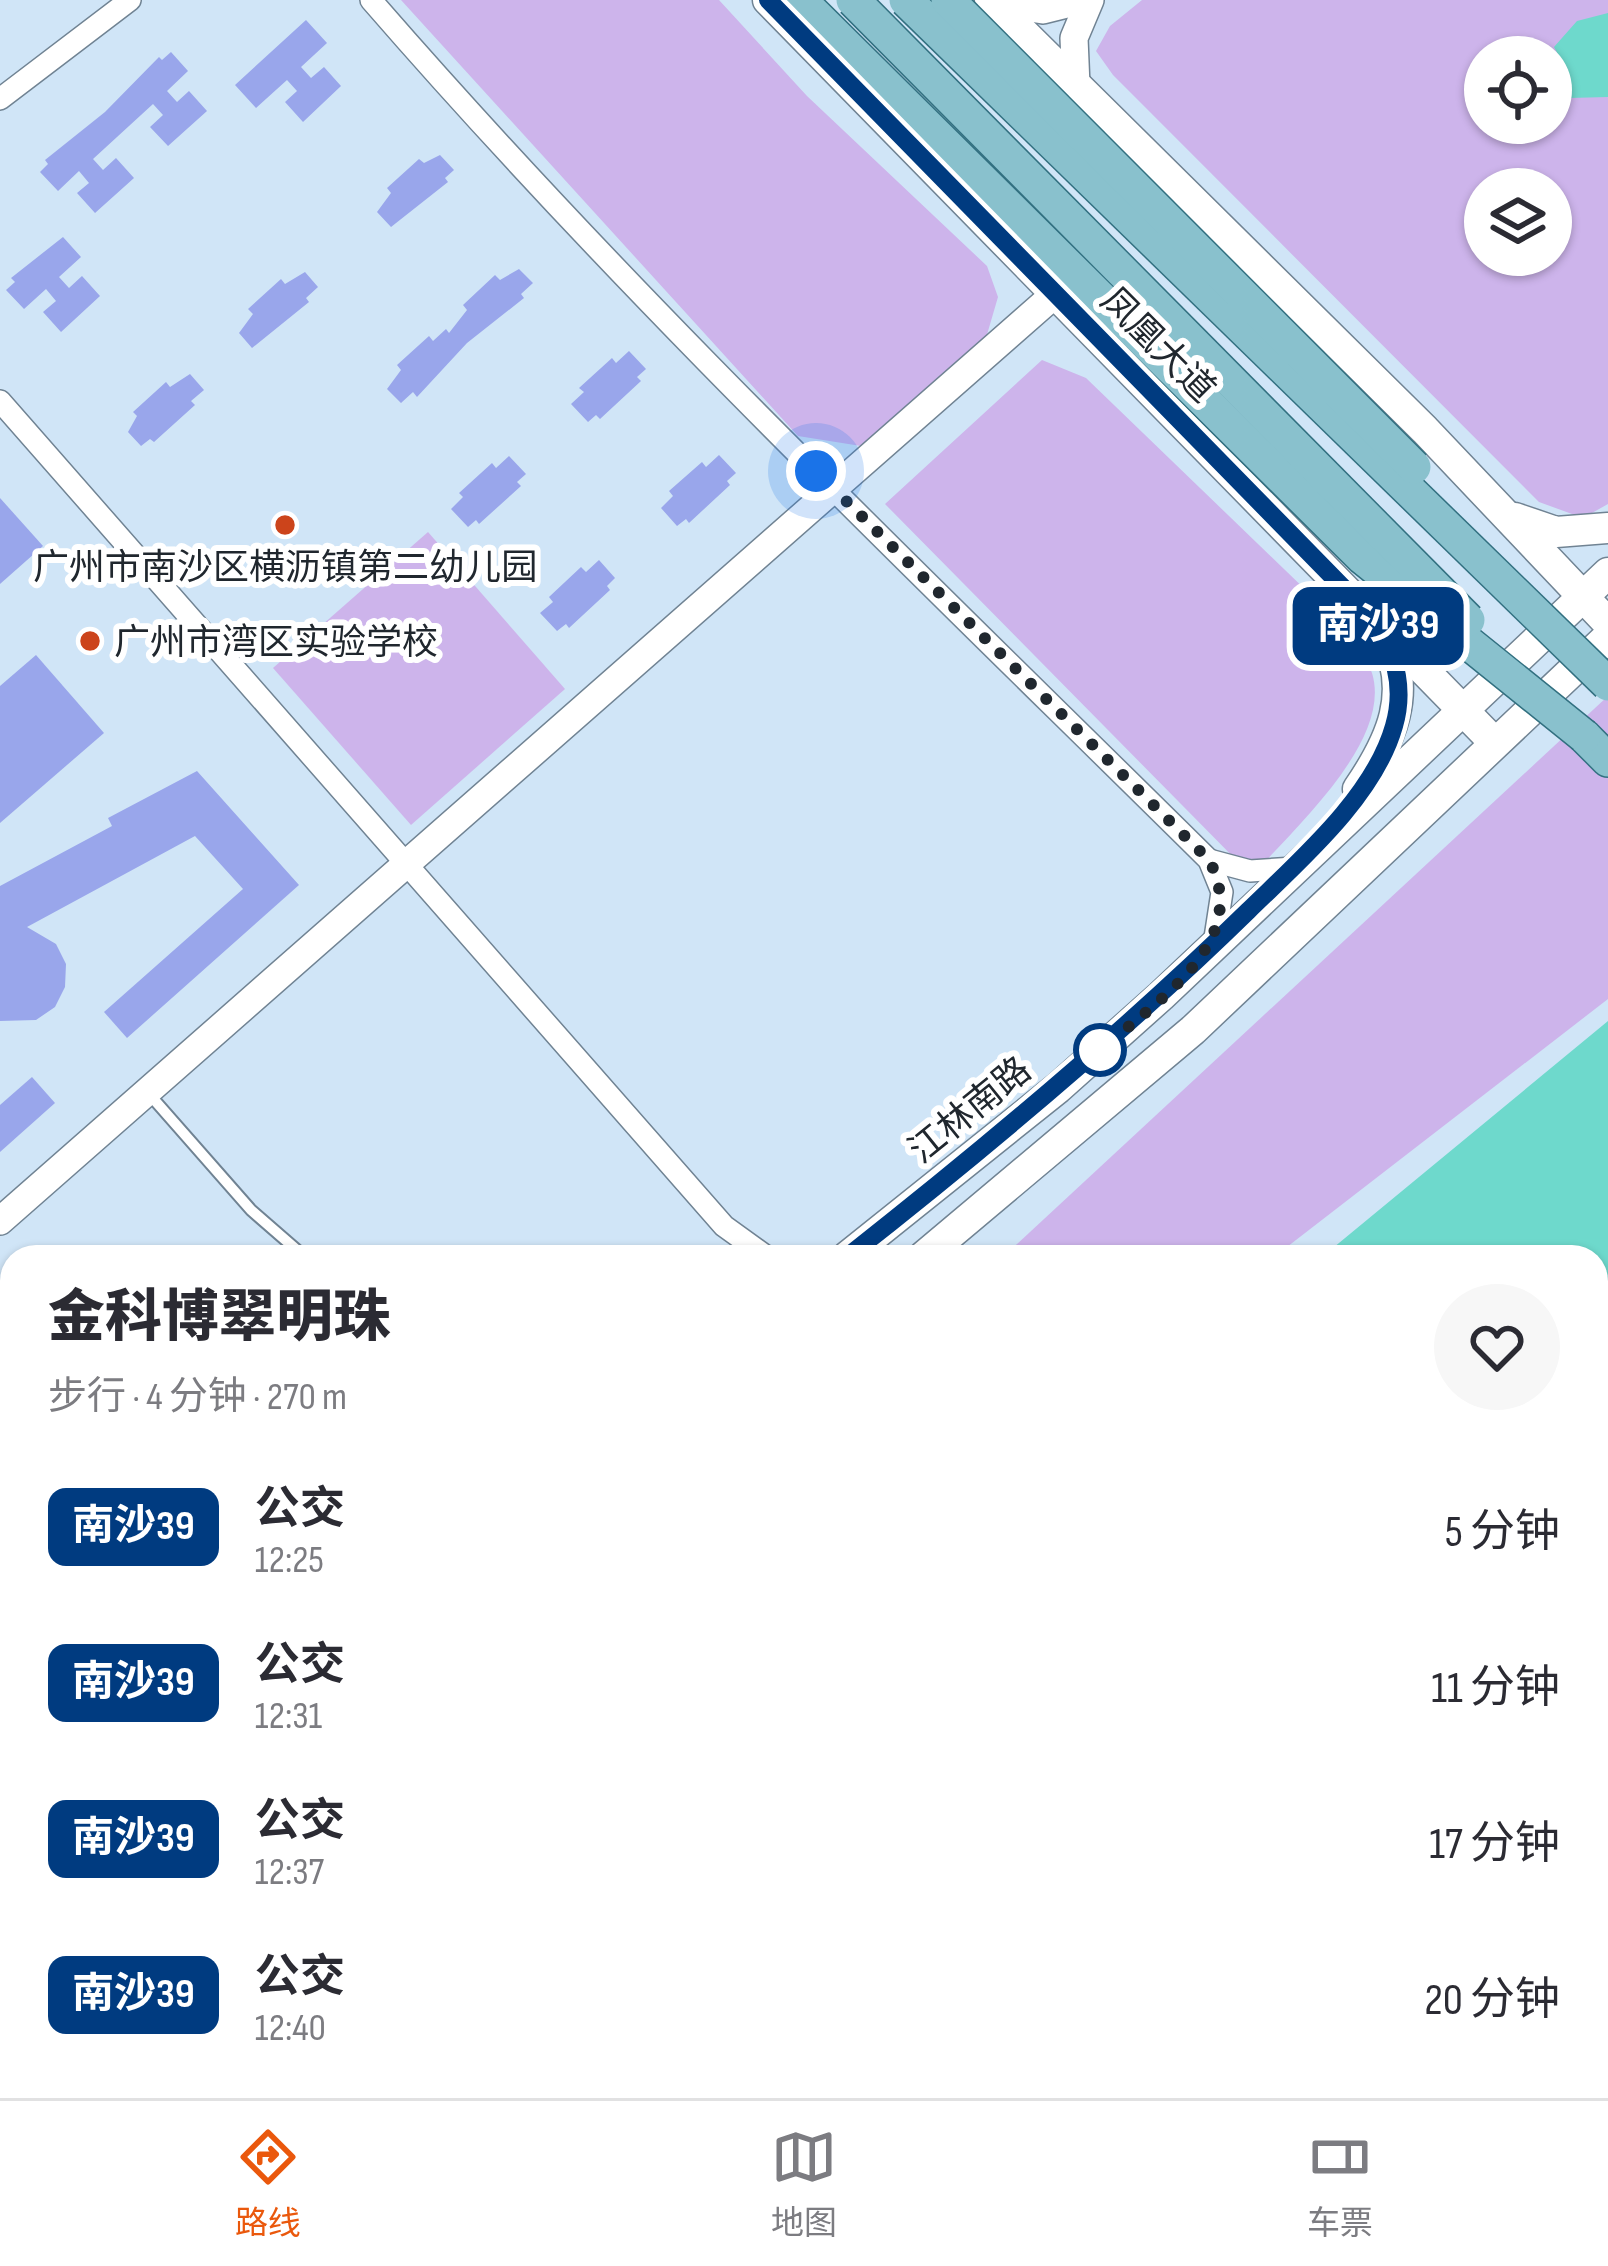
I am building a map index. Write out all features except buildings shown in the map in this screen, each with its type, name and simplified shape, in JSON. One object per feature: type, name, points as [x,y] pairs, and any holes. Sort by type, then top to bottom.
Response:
[{"type":"main road","name":"凤凰大道","points":[[768,0],[1495,743]]},
{"type":"main road","points":[[800,0],[1363,558],[1596,748]]},
{"type":"main road","name":"凤凰大道","points":[[854,0],[1596,748]]},
{"type":"main road","name":"凤凰大道","points":[[906,0],[1608,683]]},
{"type":"main road","points":[[948,0],[1403,455],[1608,683]]},
{"type":"main road","points":[[990,1],[1504,512],[1608,623]]},
{"type":"main road","points":[[1504,512],[1556,532],[1608,528]]},
{"type":"main road","name":"江林南路","points":[[863,1245],[1058,1088],[1608,573]]},
{"type":"main road","points":[[1322,842],[1394,729],[1397,668],[1370,615]]},
{"type":"main road","points":[[937,1245],[1157,1062],[1608,637]]},
{"type":"street","points":[[0,99],[130,0]]},
{"type":"street","points":[[371,0],[461,104],[833,488],[1209,860],[1222,892],[1213,945]]},
{"type":"street","points":[[990,1],[1043,10],[1086,0]]},
{"type":"street","points":[[1076,86],[1074,38],[1086,0]]},
{"type":"street","points":[[0,1221],[1055,294]]},
{"type":"street","points":[[0,401],[724,1226],[750,1245]]},
{"type":"street","points":[[1209,860],[1250,871],[1294,868]]},
{"type":"street","points":[[724,1226],[730,1245]]},
{"type":"lane","points":[[147,1092],[251,1210],[291,1245]]},
{"type":"shaded area","points":[[401,0],[719,0],[807,96],[987,266],[998,297],[986,338],[861,446],[798,436]]},
{"type":"shaded area","points":[[1142,0],[1608,0],[1608,504],[1583,518],[1539,502],[1113,75],[1096,51],[1110,26]]},
{"type":"shaded area","points":[[1608,13],[1608,97],[1572,98],[1572,36],[1564,36],[1577,21]]},
{"type":"shaded area","points":[[1042,360],[1086,378],[1342,625],[1372,673],[1375,699],[1354,755],[1314,809],[1252,876],[885,504]]},
{"type":"shaded area","points":[[428,532],[565,689],[411,825],[273,668]]},
{"type":"shaded area","points":[[1608,696],[1608,999],[1290,1245],[1016,1245]]},
{"type":"shaded area","points":[[1608,1021],[1608,1245],[1337,1245]]},
{"type":"bus line","name":"南沙39","points":[[768,0],[1370,615],[1387,640],[1397,668],[1400,698],[1394,729],[1379,758],[1322,842],[1058,1088],[862,1245]]},
{"type":"place","name":"广州市南沙区横沥镇第二幼儿园","points":[[285,525]]},
{"type":"place","name":"广州市湾区实验学校","points":[[90,641]]},
{"type":"route","points":[[816,471],[1209,860],[1217,875],[1223,910],[1213,945],[1100,1050]]}]
